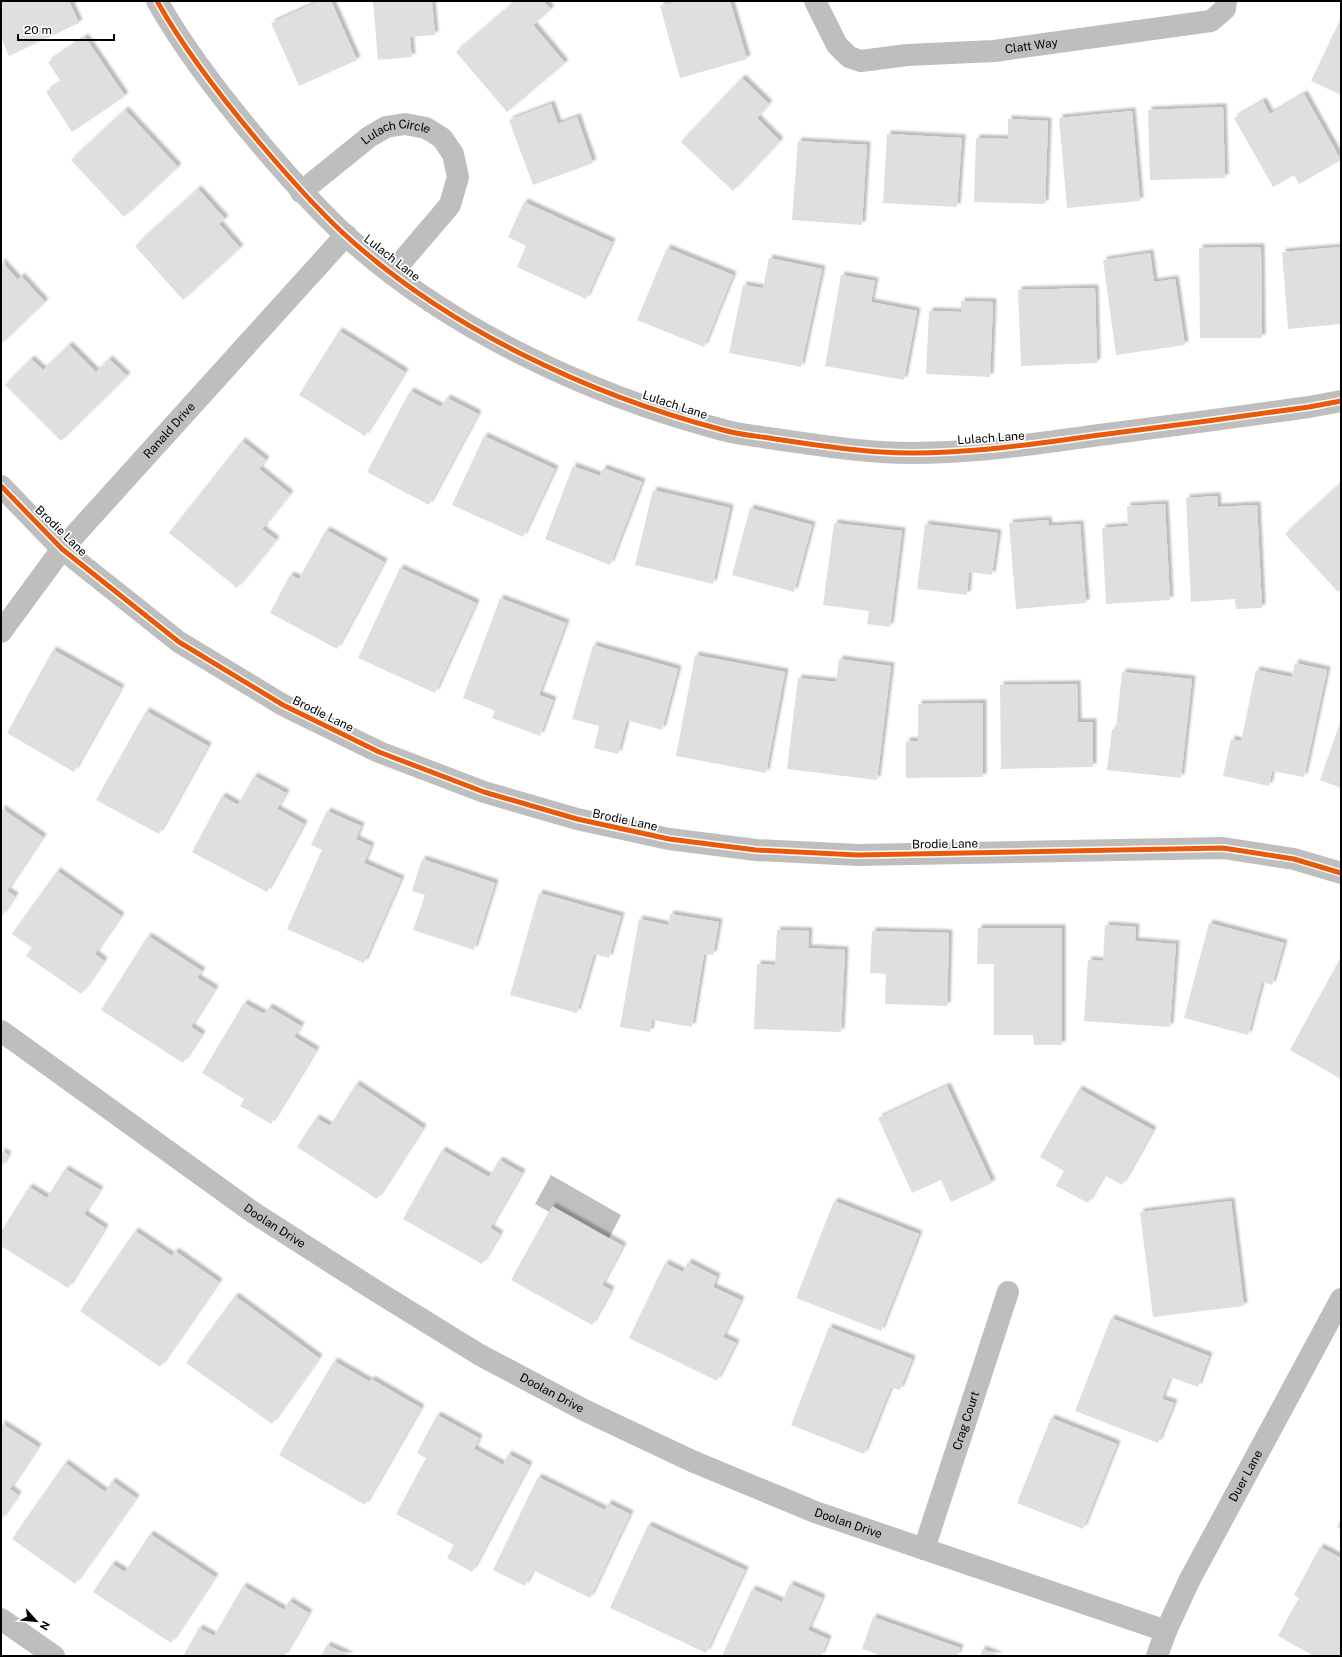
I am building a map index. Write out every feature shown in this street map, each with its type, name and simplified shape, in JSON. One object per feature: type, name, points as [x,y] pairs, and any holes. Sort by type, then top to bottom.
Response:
[{"type":"street","name":"Lulach Lane","points":[[157,1],[220,97],[301,192],[346,235],[392,273],[437,305],[504,345],[580,382],[657,410],[726,431],[813,445],[882,452],[979,449],[1031,445],[1309,407],[1341,401]]},
{"type":"street","name":"Clatt Way","points":[[815,1],[837,45],[849,57],[861,61],[907,54],[994,51],[1211,21],[1225,5]]},
{"type":"street","name":"Lulach Circle","points":[[301,192],[369,137],[386,127],[405,124],[426,128],[442,138],[453,154],[458,177],[450,205],[392,273]]},
{"type":"street","name":"Ranald Drive","points":[[1,632],[62,549],[346,235]]},
{"type":"street","name":"Brodie Lane","points":[[1,486],[62,549],[179,642],[283,705],[378,752],[484,792],[577,820],[669,839],[756,850],[858,855],[1223,848],[1294,859],[1341,873]]},
{"type":"street","name":"Doolan Drive","points":[[1,1031],[254,1213],[376,1291],[480,1354],[584,1410],[692,1461],[815,1512],[1166,1631]]},
{"type":"street","name":"Crag Court","points":[[924,1549],[1008,1292]]},
{"type":"street","name":"Duer Lane","points":[[1157,1656],[1166,1631],[1189,1580],[1341,1298]]},
{"type":"street","points":[[1,1619],[54,1656]]},
{"type":"shaded area","points":[[551,1175],[621,1215],[606,1244],[535,1204]]},
{"type":"building","points":[[1,1],[69,1],[79,23],[9,56],[1,37]]},
{"type":"building","points":[[320,1],[331,1],[357,60],[299,86],[271,23]]},
{"type":"building","points":[[373,1],[432,1],[435,35],[410,37],[412,57],[378,60]]},
{"type":"building","points":[[516,1],[543,1],[551,9],[533,25],[565,63],[507,112],[456,52]]},
{"type":"building","points":[[677,1],[730,1],[747,59],[680,78],[660,6]]},
{"type":"building","points":[[1341,18],[1341,95],[1311,81]]},
{"type":"building","points":[[85,37],[125,96],[72,132],[46,92],[61,82],[48,62]]},
{"type":"building","points":[[742,78],[769,104],[757,118],[780,141],[733,191],[681,142]]},
{"type":"building","points":[[1304,94],[1341,160],[1299,184],[1294,175],[1273,187],[1234,118],[1263,101],[1270,114]]},
{"type":"building","points":[[551,104],[558,124],[577,117],[593,163],[533,185],[509,120]]},
{"type":"building","points":[[1223,107],[1225,178],[1150,180],[1148,110]]},
{"type":"building","points":[[125,110],[178,167],[124,217],[71,160]]},
{"type":"building","points":[[1132,111],[1140,201],[1067,208],[1059,118]]},
{"type":"building","points":[[1008,119],[1048,121],[1045,204],[974,202],[976,138],[1008,139]]},
{"type":"building","points":[[887,134],[962,138],[957,207],[883,203]]},
{"type":"building","points":[[798,141],[867,145],[862,225],[792,220]]},
{"type":"building","points":[[198,189],[225,219],[219,224],[240,248],[183,300],[135,246]]},
{"type":"building","points":[[524,202],[612,242],[586,299],[517,267],[526,246],[508,237]]},
{"type":"building","points":[[1261,247],[1262,338],[1200,338],[1199,248]]},
{"type":"building","points":[[1341,247],[1341,324],[1288,329],[1282,252]]},
{"type":"building","points":[[667,248],[733,275],[704,347],[637,320]]},
{"type":"building","points":[[1150,253],[1154,282],[1175,279],[1185,345],[1116,355],[1103,260]]},
{"type":"building","points":[[769,258],[822,269],[801,367],[729,353],[743,285],[763,288]]},
{"type":"building","points":[[1,261],[18,280],[21,276],[45,302],[1,344]]},
{"type":"building","points":[[841,275],[875,281],[871,302],[917,311],[904,380],[825,366]]},
{"type":"building","points":[[1095,288],[1097,363],[1021,366],[1018,290]]},
{"type":"building","points":[[961,301],[993,302],[990,377],[926,374],[929,311],[961,312]]},
{"type":"building","points":[[339,331],[405,372],[365,436],[299,395]]},
{"type":"building","points":[[69,345],[96,372],[109,359],[127,376],[61,441],[5,385],[31,359],[43,370]]},
{"type":"building","points":[[410,391],[441,407],[447,398],[478,414],[429,505],[367,472]]},
{"type":"building","points":[[484,436],[555,469],[523,537],[452,505]]},
{"type":"building","points":[[242,441],[266,460],[259,469],[290,494],[262,529],[276,540],[237,588],[169,533]]},
{"type":"building","points":[[573,466],[600,476],[603,468],[642,482],[610,565],[545,539]]},
{"type":"building","points":[[1341,483],[1341,589],[1338,592],[1285,534]]},
{"type":"building","points":[[653,490],[730,508],[713,584],[635,565]]},
{"type":"building","points":[[1217,496],[1218,507],[1257,505],[1262,608],[1236,609],[1235,599],[1191,602],[1186,498]]},
{"type":"building","points":[[1165,504],[1170,600],[1106,604],[1102,528],[1128,526],[1127,506]]},
{"type":"building","points":[[750,508],[812,525],[794,592],[732,575]]},
{"type":"building","points":[[1048,520],[1049,526],[1080,524],[1086,603],[1016,609],[1009,523]]},
{"type":"building","points":[[834,523],[902,531],[890,627],[867,624],[869,611],[823,605]]},
{"type":"building","points":[[925,524],[998,533],[992,575],[969,572],[967,595],[917,589]]},
{"type":"building","points":[[326,530],[384,562],[337,649],[270,613],[290,575],[299,579]]},
{"type":"building","points":[[400,568],[476,603],[435,693],[358,658]]},
{"type":"building","points":[[500,598],[566,623],[539,695],[553,700],[540,736],[492,718],[495,711],[463,698]]},
{"type":"building","points":[[593,645],[678,669],[662,730],[627,720],[618,754],[594,748],[599,726],[572,719]]},
{"type":"building","points":[[53,650],[121,688],[74,772],[7,733]]},
{"type":"building","points":[[695,655],[785,672],[766,773],[676,756]]},
{"type":"building","points":[[839,659],[891,666],[877,780],[787,769],[798,678],[836,682]]},
{"type":"building","points":[[1295,663],[1327,670],[1304,777],[1272,771],[1269,786],[1223,776],[1231,739],[1241,741],[1256,670],[1292,677]]},
{"type":"building","points":[[1122,672],[1192,679],[1181,778],[1107,770],[1112,729],[1116,729]]},
{"type":"building","points":[[1077,684],[1078,722],[1093,722],[1093,767],[1001,769],[1000,685]]},
{"type":"building","points":[[983,703],[983,777],[906,778],[906,741],[918,741],[918,704]]},
{"type":"building","points":[[146,711],[208,746],[159,834],[96,800]]},
{"type":"building","points":[[1341,720],[1341,788],[1320,780]]},
{"type":"building","points":[[254,776],[286,793],[277,809],[304,824],[267,892],[192,852],[222,796],[238,805]]},
{"type":"building","points":[[1,808],[43,837],[7,891],[15,896],[1,917]]},
{"type":"building","points":[[327,811],[361,826],[356,839],[371,846],[364,863],[401,879],[364,963],[287,929],[322,850],[311,845]]},
{"type":"building","points":[[422,859],[495,883],[474,950],[413,930],[425,895],[412,891]]},
{"type":"building","points":[[57,871],[121,916],[95,954],[104,961],[81,994],[26,956],[32,948],[12,934]]},
{"type":"building","points":[[539,893],[621,916],[609,958],[594,954],[577,1013],[510,995]]},
{"type":"building","points":[[670,914],[719,922],[713,955],[704,954],[692,1027],[652,1020],[650,1032],[620,1027],[639,919],[668,925]]},
{"type":"building","points":[[1209,923],[1284,943],[1272,985],[1262,982],[1248,1035],[1184,1018]]},
{"type":"building","points":[[1105,925],[1136,927],[1135,941],[1176,944],[1170,1027],[1084,1021],[1088,960],[1103,961]]},
{"type":"building","points":[[978,928],[1062,928],[1062,1045],[1034,1045],[1033,1035],[994,1035],[994,964],[977,964]]},
{"type":"building","points":[[777,930],[809,931],[808,948],[845,950],[841,1032],[754,1029],[757,964],[775,965]]},
{"type":"building","points":[[872,931],[949,933],[947,1006],[885,1004],[886,974],[870,973]]},
{"type":"building","points":[[148,936],[202,971],[197,978],[215,989],[191,1027],[202,1034],[183,1063],[101,1010]]},
{"type":"building","points":[[1341,957],[1341,1079],[1290,1050]]},
{"type":"building","points":[[244,1003],[264,1014],[269,1007],[301,1026],[294,1037],[316,1050],[271,1124],[240,1106],[244,1099],[202,1073]]},
{"type":"building","points":[[356,1084],[423,1128],[377,1199],[297,1147],[316,1118],[330,1126]]},
{"type":"building","points":[[947,1086],[992,1183],[951,1202],[941,1180],[912,1193],[878,1118]]},
{"type":"building","points":[[1079,1089],[1153,1130],[1122,1185],[1104,1175],[1088,1203],[1056,1186],[1064,1171],[1040,1157]]},
{"type":"building","points":[[442,1150],[489,1177],[499,1160],[522,1173],[490,1228],[500,1234],[482,1264],[403,1219]]},
{"type":"building","points":[[1,1151],[8,1155],[1,1168]]},
{"type":"building","points":[[65,1169],[100,1190],[84,1214],[105,1228],[68,1288],[1,1246],[1,1232],[29,1187],[47,1198]]},
{"type":"building","points":[[834,1201],[919,1234],[881,1331],[796,1298]]},
{"type":"building","points":[[1231,1201],[1244,1306],[1153,1317],[1140,1212]]},
{"type":"building","points":[[552,1206],[623,1246],[602,1285],[611,1290],[592,1325],[511,1280]]},
{"type":"building","points":[[135,1231],[172,1256],[175,1251],[219,1282],[160,1367],[80,1311]]},
{"type":"building","points":[[688,1262],[717,1277],[713,1287],[741,1300],[723,1337],[736,1343],[717,1381],[629,1338],[665,1263],[683,1272]]},
{"type":"building","points":[[235,1296],[319,1358],[272,1424],[186,1363]]},
{"type":"building","points":[[1111,1318],[1209,1356],[1198,1387],[1170,1377],[1162,1399],[1174,1403],[1158,1443],[1075,1411]]},
{"type":"building","points":[[829,1327],[912,1359],[900,1390],[891,1387],[864,1454],[791,1425]]},
{"type":"building","points":[[334,1361],[370,1382],[371,1379],[421,1408],[365,1505],[279,1455]]},
{"type":"building","points":[[437,1415],[479,1438],[474,1449],[503,1465],[508,1454],[529,1465],[472,1572],[447,1558],[454,1545],[396,1514],[426,1458],[417,1453]]},
{"type":"building","points":[[1051,1418],[1117,1444],[1083,1529],[1017,1503]]},
{"type":"building","points":[[1,1423],[38,1447],[10,1489],[18,1495],[1,1520]]},
{"type":"building","points":[[65,1463],[105,1492],[112,1481],[136,1498],[75,1584],[12,1539]]},
{"type":"building","points":[[538,1477],[605,1510],[608,1503],[630,1514],[590,1598],[533,1570],[525,1586],[493,1570]]},
{"type":"building","points":[[1341,1518],[1341,1529],[1337,1527]]},
{"type":"building","points":[[648,1525],[745,1570],[706,1653],[610,1608]]},
{"type":"building","points":[[150,1534],[215,1577],[171,1643],[93,1592],[112,1564],[125,1572]]},
{"type":"building","points":[[1320,1547],[1341,1558],[1341,1656],[1314,1656],[1278,1636],[1299,1598],[1294,1595]]},
{"type":"building","points":[[790,1584],[822,1598],[808,1630],[828,1639],[821,1656],[722,1656],[752,1589],[782,1602]]},
{"type":"building","points":[[243,1586],[284,1610],[289,1601],[309,1613],[284,1656],[183,1656],[199,1628],[214,1636]]},
{"type":"building","points":[[873,1617],[960,1648],[957,1656],[876,1656],[877,1654],[862,1649]]},
{"type":"building","points":[[327,1645],[351,1656],[321,1656]]},
{"type":"building","points":[[982,1649],[1000,1656],[980,1656]]},
{"type":"cycle path","points":[[157,1],[179,38],[204,73],[268,153],[320,211],[383,267],[427,299],[473,328],[521,354],[622,398],[672,415],[736,433],[814,445],[881,452],[934,453],[1039,443],[1309,407],[1341,401]]},
{"type":"cycle path","points":[[1,486],[62,549],[179,642],[283,705],[379,752],[484,792],[577,819],[669,839],[756,850],[858,855],[1223,848],[1294,859],[1341,873]]}]
